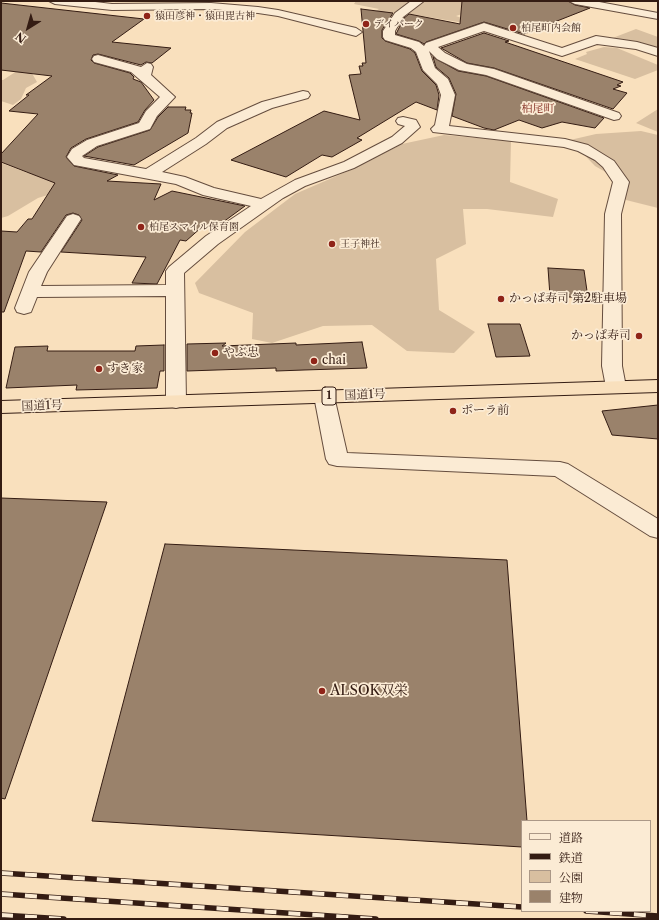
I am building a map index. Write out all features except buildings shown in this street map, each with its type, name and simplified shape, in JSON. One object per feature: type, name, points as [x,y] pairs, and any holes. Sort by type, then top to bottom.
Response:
[{"type":"highway","name":"国道1号","points":[[1,407],[658,386]]},
{"type":"street","points":[[55,1],[112,7],[210,6],[258,10],[278,13],[356,32]]},
{"type":"street","points":[[418,1],[399,15],[390,31],[389,37],[430,46],[484,27],[562,52],[596,40],[638,46],[658,52]]},
{"type":"street","points":[[575,1],[597,3],[658,16]]},
{"type":"street","points":[[258,10],[270,4],[284,2]]},
{"type":"street","points":[[397,140],[406,140],[442,127],[447,90],[443,82],[429,70],[422,50],[416,44]]},
{"type":"street","points":[[430,46],[441,56],[463,67],[489,72],[614,116]]},
{"type":"street","points":[[98,59],[145,72],[168,97],[150,114],[145,126],[92,143],[77,152],[74,157],[79,162],[180,180],[209,192],[264,204]]},
{"type":"street","points":[[148,174],[201,141],[222,125],[267,105],[303,95]]},
{"type":"street","points":[[176,402],[175,271],[212,240],[276,195],[303,179],[349,165],[397,140],[413,127],[411,123],[402,121]]},
{"type":"street","points":[[438,129],[565,143],[583,148],[600,157],[609,164],[616,173],[621,182],[614,214],[612,366],[616,387]]},
{"type":"street","points":[[73,219],[38,272],[27,300],[174,290]]},
{"type":"street","points":[[324,396],[337,459],[560,469],[658,530]]},
{"type":"green space","points":[[356,1],[415,1],[401,11],[389,14],[381,29],[387,39],[358,32],[366,30],[369,15],[379,9],[354,4]]},
{"type":"green space","points":[[421,1],[487,1],[477,9],[456,16],[479,24],[476,25],[404,13]]},
{"type":"green space","points":[[636,29],[658,37],[658,49],[610,39]]},
{"type":"green space","points":[[604,47],[617,48],[658,65],[658,70],[635,79],[575,59],[587,54],[586,52]]},
{"type":"green space","points":[[29,68],[37,82],[26,88],[21,99],[13,105],[1,101],[1,80],[20,69]]},
{"type":"green space","points":[[658,109],[658,132],[636,123]]},
{"type":"green space","points":[[641,131],[658,135],[658,208],[626,200],[614,177],[595,166],[570,140],[596,134]]},
{"type":"green space","points":[[444,135],[511,141],[510,182],[558,199],[553,217],[487,209],[463,209],[466,244],[436,259],[439,310],[475,332],[454,353],[407,351],[372,325],[323,326],[272,343],[252,339],[253,313],[199,293],[195,283],[245,232],[295,194],[355,168],[402,144]]},
{"type":"green space","points":[[51,162],[87,168],[54,193],[38,198],[8,216],[1,218],[1,163],[28,173]]},
{"type":"railway","points":[[1,873],[521,907]]},
{"type":"railway","points":[[1,894],[376,919]]},
{"type":"railway","points":[[600,912],[658,916]]},
{"type":"railway","points":[[1,915],[64,919]]},
{"type":"place","name":"猿田彦神・猿田毘古神","points":[[147,16]]},
{"type":"place","name":"デイパーク","points":[[366,24]]},
{"type":"place","name":"柏尾町内会館","points":[[513,28]]},
{"type":"place","name":"柏尾スマイル保育園","points":[[141,227]]},
{"type":"place","name":"王子神社","points":[[332,244]]},
{"type":"place","name":"かっぱ寿司 第2駐車場","points":[[501,299]]},
{"type":"place","name":"かっぱ寿司","points":[[639,336]]},
{"type":"place","name":"やぶ忠","points":[[215,353]]},
{"type":"place","name":"chai","points":[[314,361]]},
{"type":"place","name":"すき家","points":[[99,369]]},
{"type":"place","name":"ポーラ前","points":[[453,411]]},
{"type":"place","name":"ALSOK双栄","points":[[322,691]]},
{"type":"district","name":"柏尾町","points":[[538,109]]}]
